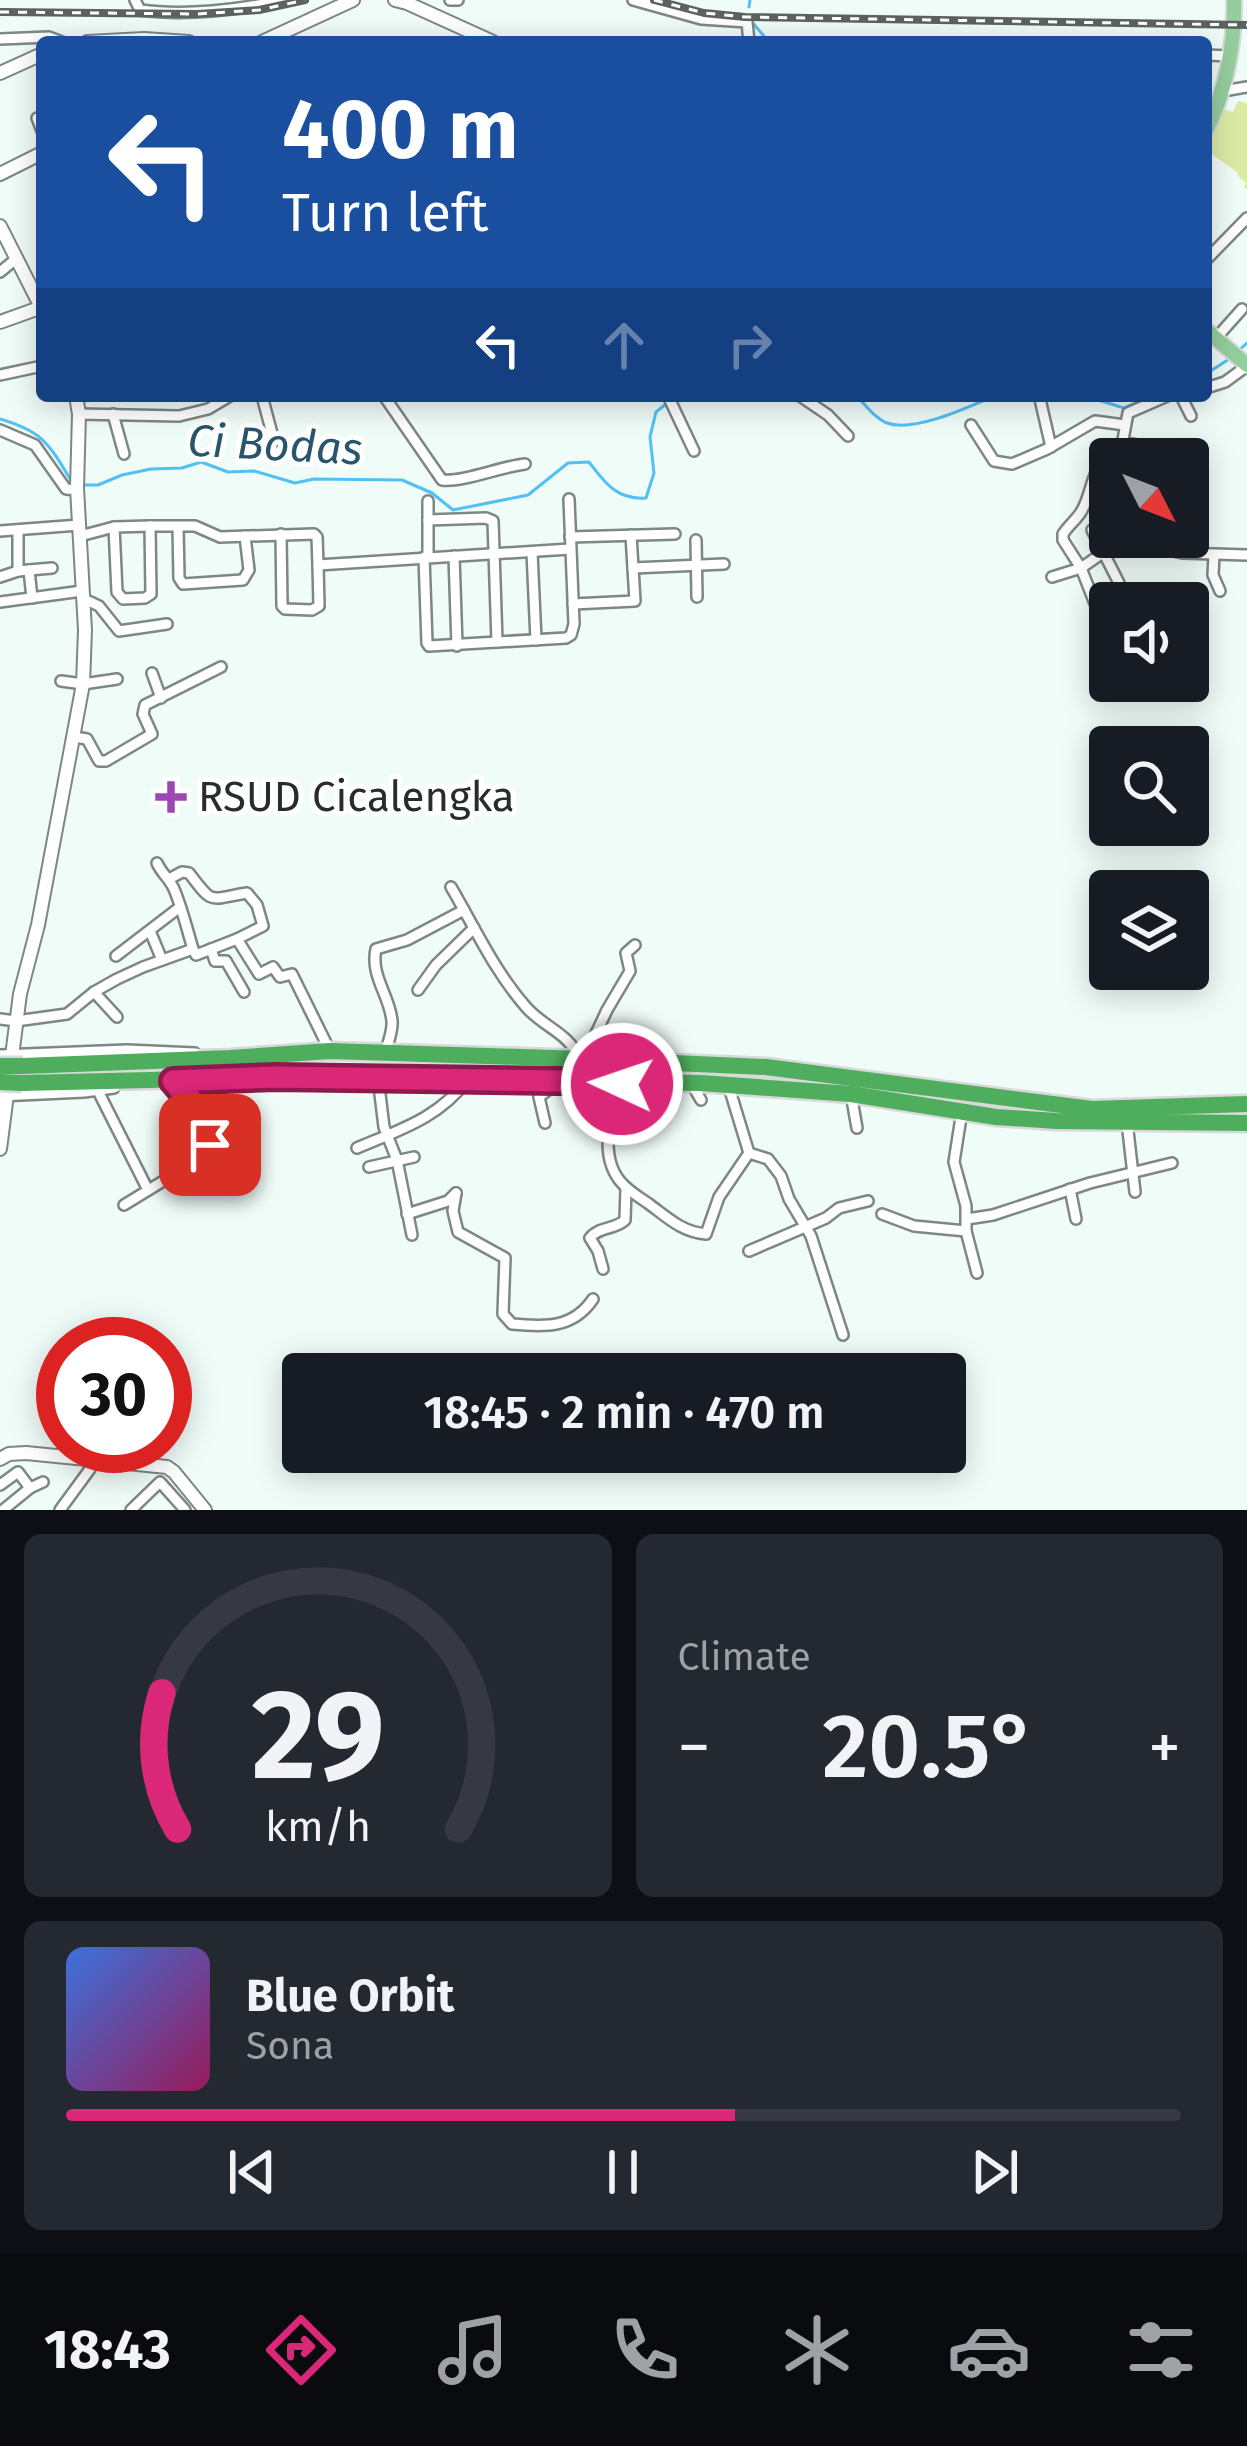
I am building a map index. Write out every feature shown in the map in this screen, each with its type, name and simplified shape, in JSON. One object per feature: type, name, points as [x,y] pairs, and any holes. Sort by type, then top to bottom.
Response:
[{"type":"highway","points":[[12,1065],[330,1051],[766,1067],[1092,1109],[1247,1104]]},
{"type":"highway","points":[[12,1065],[167,1080],[691,1082],[851,1094],[1036,1120],[1247,1123]]},
{"type":"highway","points":[[2,1092],[12,1065]]},
{"type":"main road","points":[[1216,97],[1233,50],[1239,4]]},
{"type":"main road","points":[[1212,333],[1246,364]]},
{"type":"street","points":[[134,0],[140,10],[159,12],[283,0]]},
{"type":"street","points":[[275,36],[353,0]]},
{"type":"street","points":[[395,0],[434,8],[483,36]]},
{"type":"street","points":[[633,0],[700,19],[747,22],[748,36]]},
{"type":"street","points":[[0,39],[36,37]]},
{"type":"street","points":[[1212,54],[1233,50]]},
{"type":"street","points":[[0,73],[36,57]]},
{"type":"street","points":[[1216,97],[1247,87]]},
{"type":"street","points":[[0,174],[36,156]]},
{"type":"street","points":[[1212,254],[1247,218]]},
{"type":"street","points":[[0,226],[36,296]]},
{"type":"street","points":[[0,272],[17,258]]},
{"type":"street","points":[[1212,333],[1242,309]]},
{"type":"street","points":[[0,322],[36,310]]},
{"type":"street","points":[[1212,386],[1225,382],[1246,364]]},
{"type":"street","points":[[0,375],[36,367]]},
{"type":"street","points":[[0,1149],[2,1092],[12,1065],[16,1021],[82,684],[85,630],[77,402]]},
{"type":"street","points":[[126,402],[127,413]]},
{"type":"street","points":[[79,414],[179,416],[220,402]]},
{"type":"street","points":[[264,402],[274,441]]},
{"type":"street","points":[[388,402],[442,480],[525,464]]},
{"type":"street","points":[[672,402],[694,451]]},
{"type":"street","points":[[809,402],[848,436]]},
{"type":"street","points":[[1041,402],[1051,447]]},
{"type":"street","points":[[1123,438],[1126,416],[1152,402]]},
{"type":"street","points":[[1184,402],[1191,416]]},
{"type":"street","points":[[113,414],[124,454]]},
{"type":"street","points":[[971,425],[994,461],[1012,464],[1096,421],[1125,425]]},
{"type":"street","points":[[0,430],[35,445],[65,489],[77,485]]},
{"type":"street","points":[[1089,495],[1063,534],[1089,588]]},
{"type":"street","points":[[428,501],[427,643],[432,648],[560,640],[571,635],[569,499]]},
{"type":"street","points":[[428,520],[490,518],[494,525],[497,642]]},
{"type":"street","points":[[114,527],[117,592],[123,599],[151,594],[150,526]]},
{"type":"street","points":[[0,531],[150,526],[203,527],[220,537],[281,535],[316,535],[319,606],[312,610],[285,609],[281,535]]},
{"type":"street","points":[[178,527],[183,584],[243,580],[248,570],[245,536]]},
{"type":"street","points":[[17,530],[32,598]]},
{"type":"street","points":[[317,565],[532,552],[631,535],[675,534]]},
{"type":"street","points":[[573,604],[635,601],[631,535]]},
{"type":"street","points":[[696,540],[697,597]]},
{"type":"street","points":[[532,552],[536,640]]},
{"type":"street","points":[[1209,554],[1247,555]]},
{"type":"street","points":[[1214,555],[1213,575],[1220,591]]},
{"type":"street","points":[[454,556],[457,646]]},
{"type":"street","points":[[1052,577],[1095,558]]},
{"type":"street","points":[[633,568],[724,565]]},
{"type":"street","points":[[0,577],[52,568]]},
{"type":"street","points":[[0,602],[82,594],[119,631],[167,624]]},
{"type":"street","points":[[74,737],[87,739],[104,762],[151,736],[143,708],[221,667]]},
{"type":"street","points":[[152,673],[160,698]]},
{"type":"street","points":[[61,681],[82,684],[117,679]]},
{"type":"street","points":[[157,863],[169,879],[196,955],[263,926],[247,893],[214,900],[189,873],[169,879]]},
{"type":"street","points":[[451,887],[522,1003],[565,1036],[581,1059]]},
{"type":"street","points":[[116,956],[179,907]]},
{"type":"street","points":[[385,1054],[393,1023],[378,979],[376,950],[407,940],[464,910]]},
{"type":"street","points":[[418,990],[474,928]]},
{"type":"street","points":[[149,931],[162,960]]},
{"type":"street","points":[[237,939],[259,974],[273,968],[280,976],[292,974],[330,1051]]},
{"type":"street","points":[[581,1059],[630,971],[626,953],[635,945]]},
{"type":"street","points":[[0,1019],[68,1014],[94,992],[193,949]]},
{"type":"street","points":[[211,950],[215,961],[225,960],[244,992]]},
{"type":"street","points":[[29,958],[43,951]]},
{"type":"street","points":[[94,992],[117,1017]]},
{"type":"street","points":[[378,1078],[412,1235]]},
{"type":"street","points":[[2,1092],[98,1091],[167,1080],[201,1108],[211,1147],[124,1205]]},
{"type":"street","points":[[356,1148],[441,1108],[467,1080]]},
{"type":"street","points":[[545,1123],[539,1096],[561,1081]]},
{"type":"street","points":[[623,1082],[609,1140],[613,1169],[626,1188],[676,1226],[704,1235],[726,1184],[748,1153]]},
{"type":"street","points":[[691,1082],[701,1100]]},
{"type":"street","points":[[728,1084],[748,1153]]},
{"type":"street","points":[[98,1091],[147,1188]]},
{"type":"street","points":[[851,1094],[857,1128]]},
{"type":"street","points":[[962,1111],[954,1162],[977,1273]]},
{"type":"street","points":[[1127,1122],[1135,1192]]},
{"type":"street","points":[[748,1153],[768,1159],[781,1175],[789,1199],[807,1226],[844,1335]]},
{"type":"street","points":[[369,1167],[414,1157]]},
{"type":"street","points":[[967,1219],[1172,1163]]},
{"type":"street","points":[[603,1269],[590,1238],[625,1220],[626,1188]]},
{"type":"street","points":[[1070,1189],[1076,1220]]},
{"type":"street","points":[[407,1214],[448,1201],[456,1193],[452,1210],[458,1232],[505,1258],[503,1314],[512,1324],[542,1326],[575,1319],[593,1299]]},
{"type":"street","points":[[748,1251],[839,1208],[868,1201]]},
{"type":"street","points":[[882,1214],[914,1226],[966,1231]]},
{"type":"street","points":[[0,1459],[9,1454],[36,1454]]},
{"type":"street","points":[[0,1485],[18,1472],[30,1488]]},
{"type":"street","points":[[64,1508],[87,1473]]},
{"type":"street","points":[[175,1473],[205,1510]]},
{"type":"street","points":[[5,1506],[43,1482]]},
{"type":"street","points":[[131,1510],[160,1482],[184,1509]]},
{"type":"green space","points":[[1238,101],[1247,103],[1247,189],[1238,173],[1212,154],[1212,128],[1223,109],[1233,112]]},
{"type":"waterway","points":[[749,7],[750,0]]},
{"type":"waterway","points":[[751,21],[764,36]]},
{"type":"waterway","name":"Ci Bodas","points":[[1237,352],[1247,343]]},
{"type":"waterway","name":"Ci Bodas","points":[[1212,370],[1229,359]]},
{"type":"waterway","name":"Ci Bodas","points":[[80,485],[201,462],[228,472],[254,471],[295,483],[402,480],[432,493],[453,510],[528,495],[568,463],[589,462],[619,493],[646,498],[654,473],[650,437],[656,412],[668,402]]},
{"type":"waterway","name":"Ci Bodas","points":[[863,402],[878,418],[898,425],[941,417],[979,402]]},
{"type":"waterway","name":"Ci Bodas","points":[[1104,402],[1124,408],[1138,402]]},
{"type":"waterway","name":"Ci Bodas","points":[[0,419],[44,441],[72,482]]},
{"type":"railway","points":[[0,12],[197,14],[259,10],[305,0]]},
{"type":"railway","points":[[654,0],[745,17],[1247,25]]},
{"type":"place","name":"RSUD Cicalengka","points":[[171,797]]},
{"type":"route","points":[[210,1145],[204,1113],[173,1081],[276,1077],[622,1084]]}]
